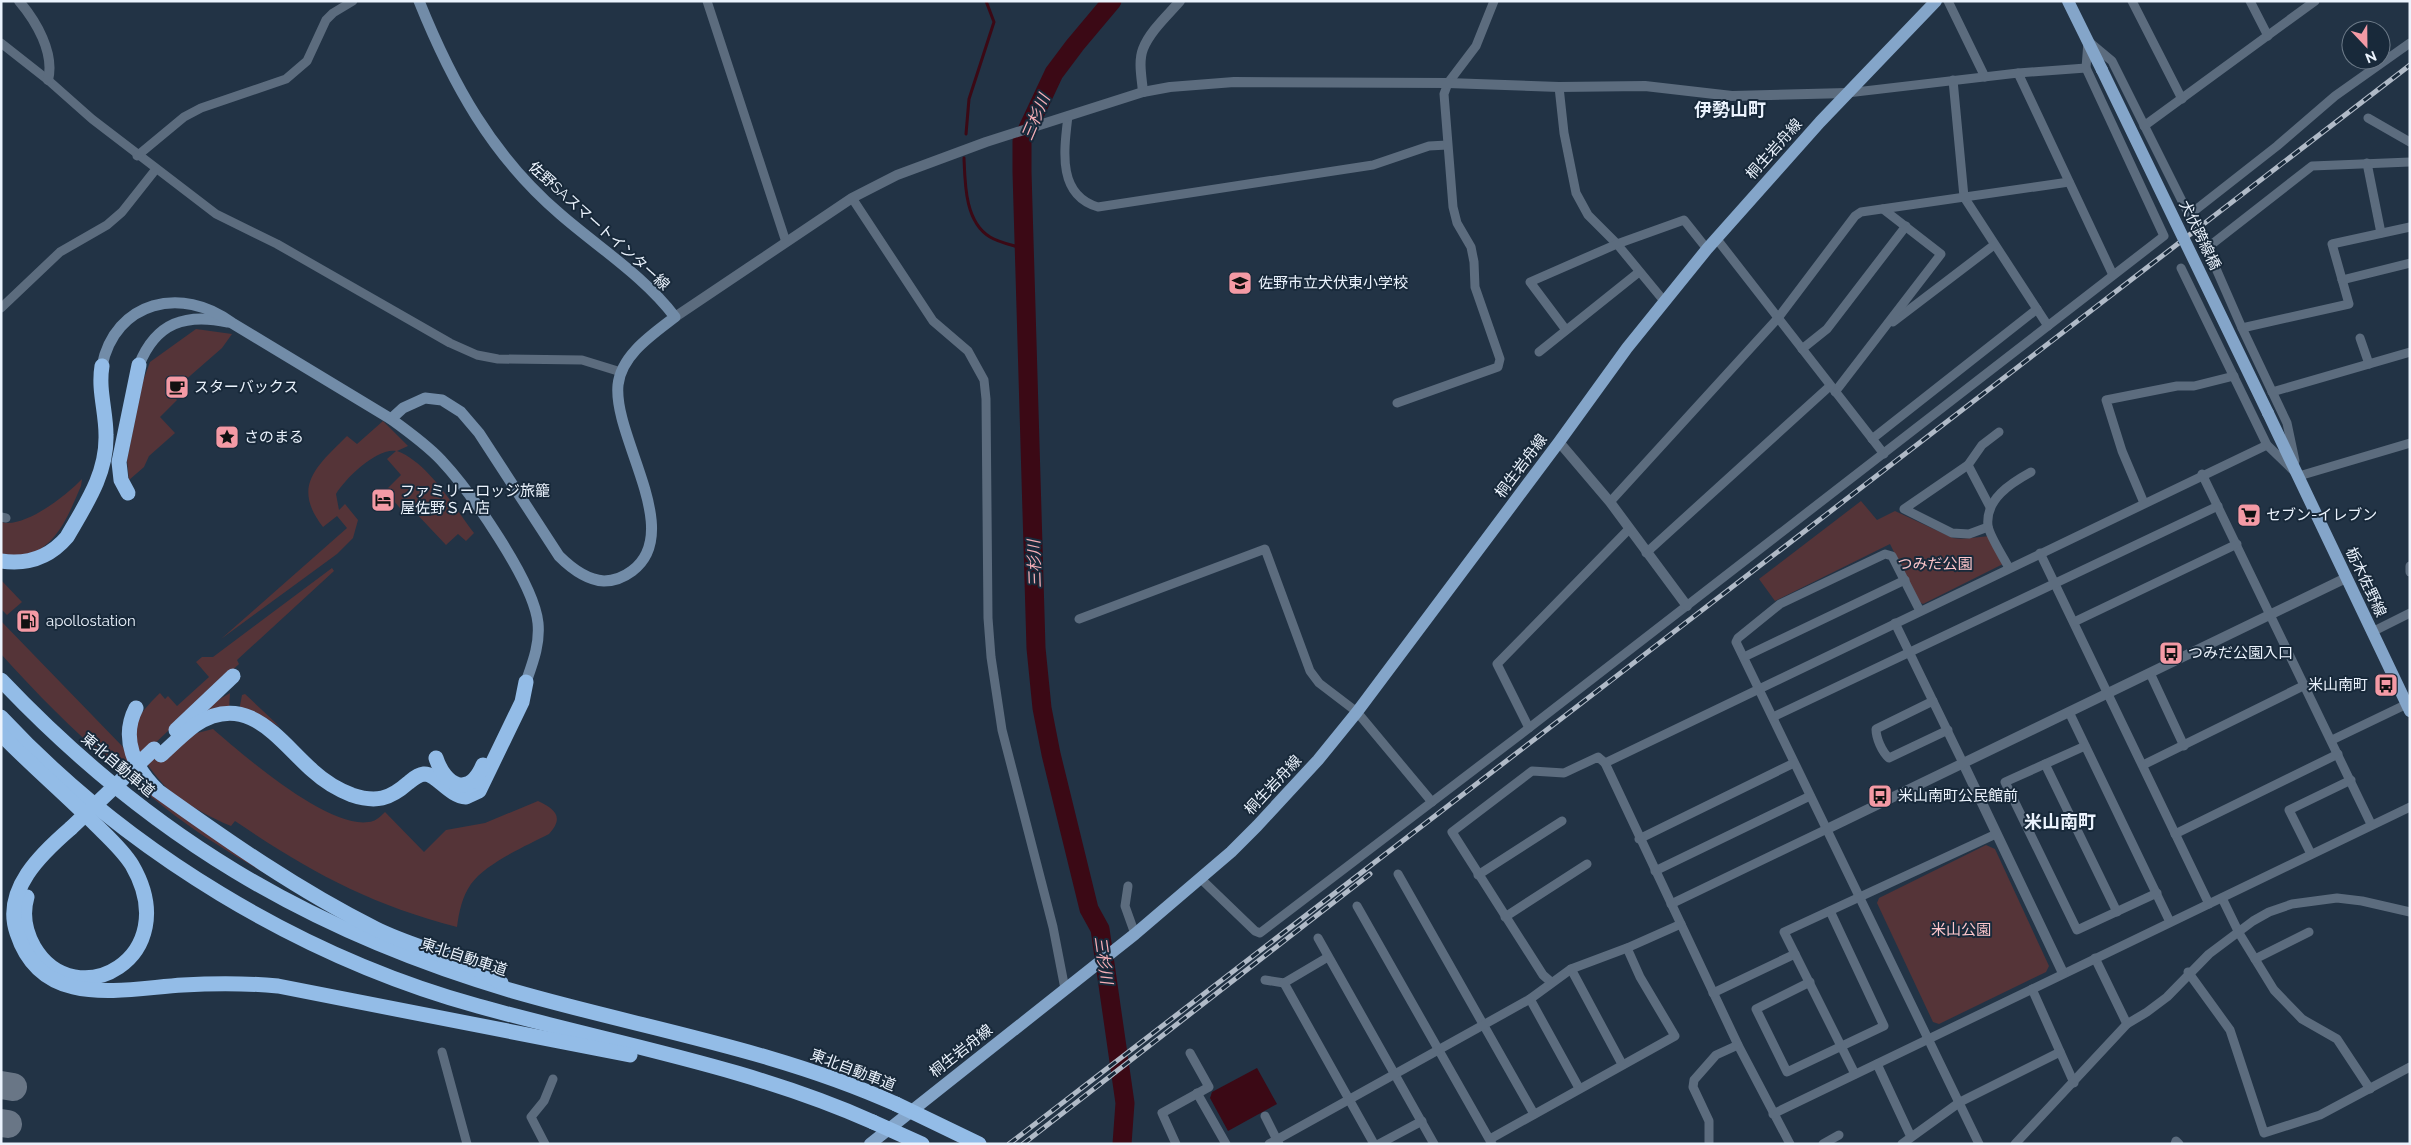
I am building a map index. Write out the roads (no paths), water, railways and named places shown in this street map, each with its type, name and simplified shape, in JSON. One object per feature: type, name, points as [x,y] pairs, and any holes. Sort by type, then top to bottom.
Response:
[{"type":"highway","points":[[128,492],[121,480],[119,462],[139,364]]},
{"type":"highway","points":[[1,561],[32,560],[60,545],[67,537],[100,478],[105,464],[106,433],[101,398],[102,366]]},
{"type":"highway","points":[[1,734],[111,840],[132,866],[145,895],[148,913],[146,926],[142,942],[135,954],[117,968],[97,976],[74,976],[53,968],[36,951],[30,941],[24,907],[38,875],[74,831],[158,752],[234,676]]},
{"type":"highway","name":"東北自動車道","points":[[1,680],[58,738],[106,781],[172,831],[283,900],[373,943],[437,967],[514,992],[772,1059],[822,1075],[896,1104],[979,1144]]},
{"type":"highway","points":[[158,752],[197,724],[222,715],[244,715],[269,727],[314,772],[350,794],[361,798],[385,798],[395,794],[415,777],[423,774],[431,776],[452,793],[466,797],[479,791],[484,783],[522,702],[526,682]]},
{"type":"highway","points":[[436,758],[443,774],[452,782],[465,784],[477,778],[526,682]]},
{"type":"highway","points":[[136,708],[130,719],[130,749],[134,761],[148,782],[158,791],[253,858],[334,908],[381,932],[484,970],[514,992]]},
{"type":"highway","points":[[1,717],[64,777],[156,851],[229,898],[320,946],[394,978],[451,998],[706,1065],[817,1100],[922,1144]]},
{"type":"highway","points":[[74,831],[38,858],[18,891],[14,916],[19,940],[28,958],[42,972],[63,985],[95,991],[221,983],[278,986],[616,1053],[706,1065]]},
{"type":"main road","name":"佐野SAスマートインター線","points":[[419,1],[440,53],[471,108],[503,156],[552,207],[634,274],[661,299],[675,317]]},
{"type":"main road","name":"桐生岩舟線","points":[[870,1144],[1135,934],[1201,879],[1264,820],[1318,760],[1357,712],[1664,301],[1707,248],[1847,93],[1936,1]]},
{"type":"main road","points":[[2072,2],[2088,42]]},
{"type":"main road","name":"犬伏跨線橋","points":[[2088,42],[2268,413]]},
{"type":"main road","points":[[102,366],[111,339],[122,323],[151,307],[166,303],[200,305],[218,312],[232,323],[392,419],[441,460],[503,544],[521,578],[532,601],[538,628],[537,650],[526,682]]},
{"type":"main road","points":[[392,419],[403,408],[425,398],[433,398],[452,404],[469,420],[559,556],[568,566],[593,579],[605,581],[617,579],[638,567],[650,548],[652,536],[649,507],[618,407],[618,386],[621,372],[630,356],[657,330],[675,317]]},
{"type":"main road","points":[[139,364],[145,350],[154,339],[167,327],[183,319],[206,318],[232,323]]},
{"type":"main road","name":"栃木佐野線","points":[[2268,413],[2408,708]]},
{"type":"street","points":[[19,1],[30,14],[40,31],[50,72],[48,80]]},
{"type":"street","points":[[138,156],[184,118],[201,108],[258,90],[286,78],[307,61],[326,20],[333,13],[353,1]]},
{"type":"street","points":[[707,1],[786,242]]},
{"type":"street","points":[[1143,92],[1141,60],[1143,48],[1180,1]]},
{"type":"street","points":[[1397,403],[1498,367],[1500,359],[1475,287],[1474,262],[1470,247],[1457,223],[1453,207],[1444,94],[1448,84],[1476,46],[1494,1]]},
{"type":"street","points":[[1948,1],[1985,77]]},
{"type":"street","points":[[2132,1],[2182,99]]},
{"type":"street","points":[[2250,1],[2268,36]]},
{"type":"street","points":[[2144,126],[2315,1]]},
{"type":"street","points":[[1,42],[138,156],[216,214],[277,244],[450,343],[476,355],[498,359],[582,360],[621,372]]},
{"type":"street","points":[[1201,879],[1255,931],[1260,933],[1529,728],[2164,236],[2086,68],[2088,42]]},
{"type":"street","points":[[2088,42],[2112,61],[2189,215],[2277,146],[2335,96],[2410,43]]},
{"type":"street","points":[[675,317],[852,198],[918,166],[986,142],[1143,92],[1170,87],[1234,82],[1559,87],[1646,86],[1732,96],[1847,93],[2018,73],[2086,68]]},
{"type":"street","points":[[2018,73],[2113,275]]},
{"type":"street","points":[[1953,80],[1964,197],[2048,326]]},
{"type":"street","points":[[1559,87],[1564,133],[1576,193],[1588,214],[1617,244],[1664,301]]},
{"type":"street","points":[[1068,116],[1064,157],[1065,172],[1077,194],[1088,204],[1098,207],[1373,165],[1429,146],[1448,145]]},
{"type":"street","points":[[2368,118],[2410,142]]},
{"type":"street","points":[[2366,162],[2381,233]]},
{"type":"street","points":[[2299,476],[2287,423],[2207,248],[2312,166],[2366,162],[2410,162]]},
{"type":"street","points":[[1,308],[60,252],[92,235],[117,216],[156,169]]},
{"type":"street","points":[[1610,502],[1778,318],[1855,216],[1861,212],[1883,208],[2069,182]]},
{"type":"street","points":[[852,198],[933,321],[968,351],[984,380],[986,399],[988,618],[991,657],[1002,730],[1068,987]]},
{"type":"street","points":[[1646,553],[1833,389],[1941,254],[1883,208]]},
{"type":"street","points":[[1566,330],[1530,282],[1617,244],[1684,220],[1707,248]]},
{"type":"street","points":[[1802,349],[1827,329],[1906,226]]},
{"type":"street","points":[[2242,328],[2349,304],[2332,244],[2410,227]]},
{"type":"street","points":[[1716,238],[1884,454]]},
{"type":"street","points":[[1882,330],[1994,245]]},
{"type":"street","points":[[2342,280],[2410,263]]},
{"type":"street","points":[[2181,268],[2267,444],[2299,476]]},
{"type":"street","points":[[1539,352],[1639,272]]},
{"type":"street","points":[[1872,439],[2037,309]]},
{"type":"street","points":[[2360,338],[2369,364]]},
{"type":"street","points":[[2272,392],[2410,352]]},
{"type":"street","points":[[2144,503],[2122,451],[2106,400],[2176,386],[2194,386],[2234,376]]},
{"type":"street","points":[[1988,527],[1968,534],[1952,533],[1904,509],[1968,465],[1982,445],[1999,432]]},
{"type":"street","points":[[1560,442],[1610,502],[1687,606]]},
{"type":"street","points":[[2299,476],[2410,443]]},
{"type":"street","points":[[1605,763],[2267,444]]},
{"type":"street","points":[[1968,465],[1990,507]]},
{"type":"street","points":[[2009,568],[1988,527],[1990,507],[2008,484],[2031,472]]},
{"type":"street","points":[[2202,474],[2372,824]]},
{"type":"street","points":[[1774,717],[2218,506]]},
{"type":"street","points":[[1529,728],[1497,664],[1629,529]]},
{"type":"street","points":[[2074,622],[2237,544]]},
{"type":"street","points":[[1079,619],[1265,549],[1310,671],[1319,683],[1357,712],[1432,802]]},
{"type":"street","points":[[1920,611],[1892,556],[1888,553],[1780,604],[1738,638],[1736,642],[1774,717],[1794,763],[1861,897],[1979,1144]]},
{"type":"street","points":[[2040,553],[2209,904]]},
{"type":"street","points":[[2410,566],[2410,572]]},
{"type":"street","points":[[1671,904],[2346,578]]},
{"type":"street","points":[[1744,657],[1904,580]]},
{"type":"street","points":[[2372,632],[2410,613]]},
{"type":"street","points":[[1895,623],[2063,973]]},
{"type":"street","points":[[2150,673],[2184,746]]},
{"type":"street","points":[[2143,765],[2305,685]]},
{"type":"street","points":[[1934,701],[1876,729],[1876,735],[1886,755],[1890,758],[1948,730]]},
{"type":"street","points":[[2332,740],[2408,708]]},
{"type":"street","points":[[2069,712],[2170,922]]},
{"type":"street","points":[[2085,746],[2005,782],[2077,930],[2157,893]]},
{"type":"street","points":[[2175,834],[2338,754]]},
{"type":"street","points":[[1552,982],[1543,975],[1452,832],[1532,771],[1564,773],[1598,757],[1605,763],[1639,840],[1738,1046],[1790,1144]]},
{"type":"street","points":[[1639,840],[1794,763]]},
{"type":"street","points":[[2045,764],[2117,912]]},
{"type":"street","points":[[2311,854],[2289,810],[2351,780]]},
{"type":"street","points":[[1655,872],[1810,796]]},
{"type":"street","points":[[1773,1114],[2410,807]]},
{"type":"street","points":[[1478,875],[1562,821]]},
{"type":"street","points":[[1855,1074],[1784,932],[1996,834]]},
{"type":"street","points":[[1505,917],[1587,864]]},
{"type":"street","points":[[1398,874],[1534,1114]]},
{"type":"street","points":[[1128,886],[1125,906],[1135,934]]},
{"type":"street","points":[[2222,898],[2239,933],[2274,990],[2302,1019],[2337,1039],[2370,1089]]},
{"type":"street","points":[[2015,1144],[2074,1083],[2127,1024],[2167,997],[2188,972],[2208,954],[2253,921],[2269,912],[2292,904],[2337,898],[2362,901],[2410,912]]},
{"type":"street","points":[[1358,906],[1491,1142],[1579,1088],[1675,1036],[1640,977],[1627,948]]},
{"type":"street","points":[[1810,982],[1756,1009],[1787,1072],[1884,1026],[1830,911]]},
{"type":"street","points":[[1265,1116],[1275,1142],[1530,998],[1571,969],[1627,948],[1680,924]]},
{"type":"street","points":[[2255,960],[2309,932]]},
{"type":"street","points":[[1318,938],[1434,1144]]},
{"type":"street","points":[[1713,993],[1795,954]]},
{"type":"street","points":[[1266,980],[1284,983],[1328,957]]},
{"type":"street","points":[[2095,958],[2127,1024]]},
{"type":"street","points":[[1571,969],[1622,1064]]},
{"type":"street","points":[[2188,972],[2230,1030],[2264,1132],[2320,1115],[2410,1067]]},
{"type":"street","points":[[1284,983],[1374,1144]]},
{"type":"street","points":[[2032,989],[2074,1083]]},
{"type":"street","points":[[1530,998],[1579,1088]]},
{"type":"street","points":[[1709,1144],[1709,1121],[1693,1086],[1694,1080],[1716,1055],[1738,1046]]},
{"type":"street","points":[[442,1052],[467,1144]]},
{"type":"street","points":[[1902,1144],[1960,1102],[2060,1052]]},
{"type":"street","points":[[1176,1144],[1162,1113],[1209,1088],[1190,1053]]},
{"type":"street","points":[[1877,1064],[1912,1137]]},
{"type":"street","points":[[545,1144],[530,1117],[544,1100],[553,1079]]},
{"type":"street","points":[[1197,1094],[1226,1144]]},
{"type":"street","points":[[1379,1144],[1422,1121]]},
{"type":"street","points":[[1823,1144],[1839,1135]]},
{"type":"street","points":[[2175,1144],[2176,1142],[2179,1144]]},
{"type":"waterway","points":[[966,134],[969,99],[994,22],[986,1]]},
{"type":"waterway","name":"三杉川","points":[[1112,1],[1054,73],[1022,141],[1022,172],[1036,648],[1042,708],[1051,754],[1089,909],[1100,929],[1125,1103],[1122,1144]]},
{"type":"waterway","points":[[964,158],[968,202],[976,222],[990,237],[1024,249]]},
{"type":"railway","points":[[1009,1144],[2410,65]]},
{"type":"railway","points":[[1023,1144],[1370,874]]},
{"type":"place","name":"佐野市立犬伏東小学校","points":[[1240,283]]},
{"type":"place","name":"スターバックス","points":[[177,387]]},
{"type":"place","name":"さのまる","points":[[227,437]]},
{"type":"place","name":"ファミリーロッジ旅籠 屋佐野ＳＡ店","points":[[383,500]]},
{"type":"place","name":"セブン-イレブン","points":[[2249,515]]},
{"type":"place","name":"apollostation","points":[[28,621]]},
{"type":"place","name":"つみだ公園入口","points":[[2171,653]]},
{"type":"place","name":"米山南町","points":[[2386,685]]},
{"type":"place","name":"米山南町公民館前","points":[[1880,796]]},
{"type":"district","name":"伊勢山町","points":[[1730,110]]},
{"type":"district","name":"米山南町","points":[[2060,822]]},
{"type":"park label","name":"つみだ公園","points":[[1935,564]]},
{"type":"park label","name":"米山公園","points":[[1961,930]]}]
